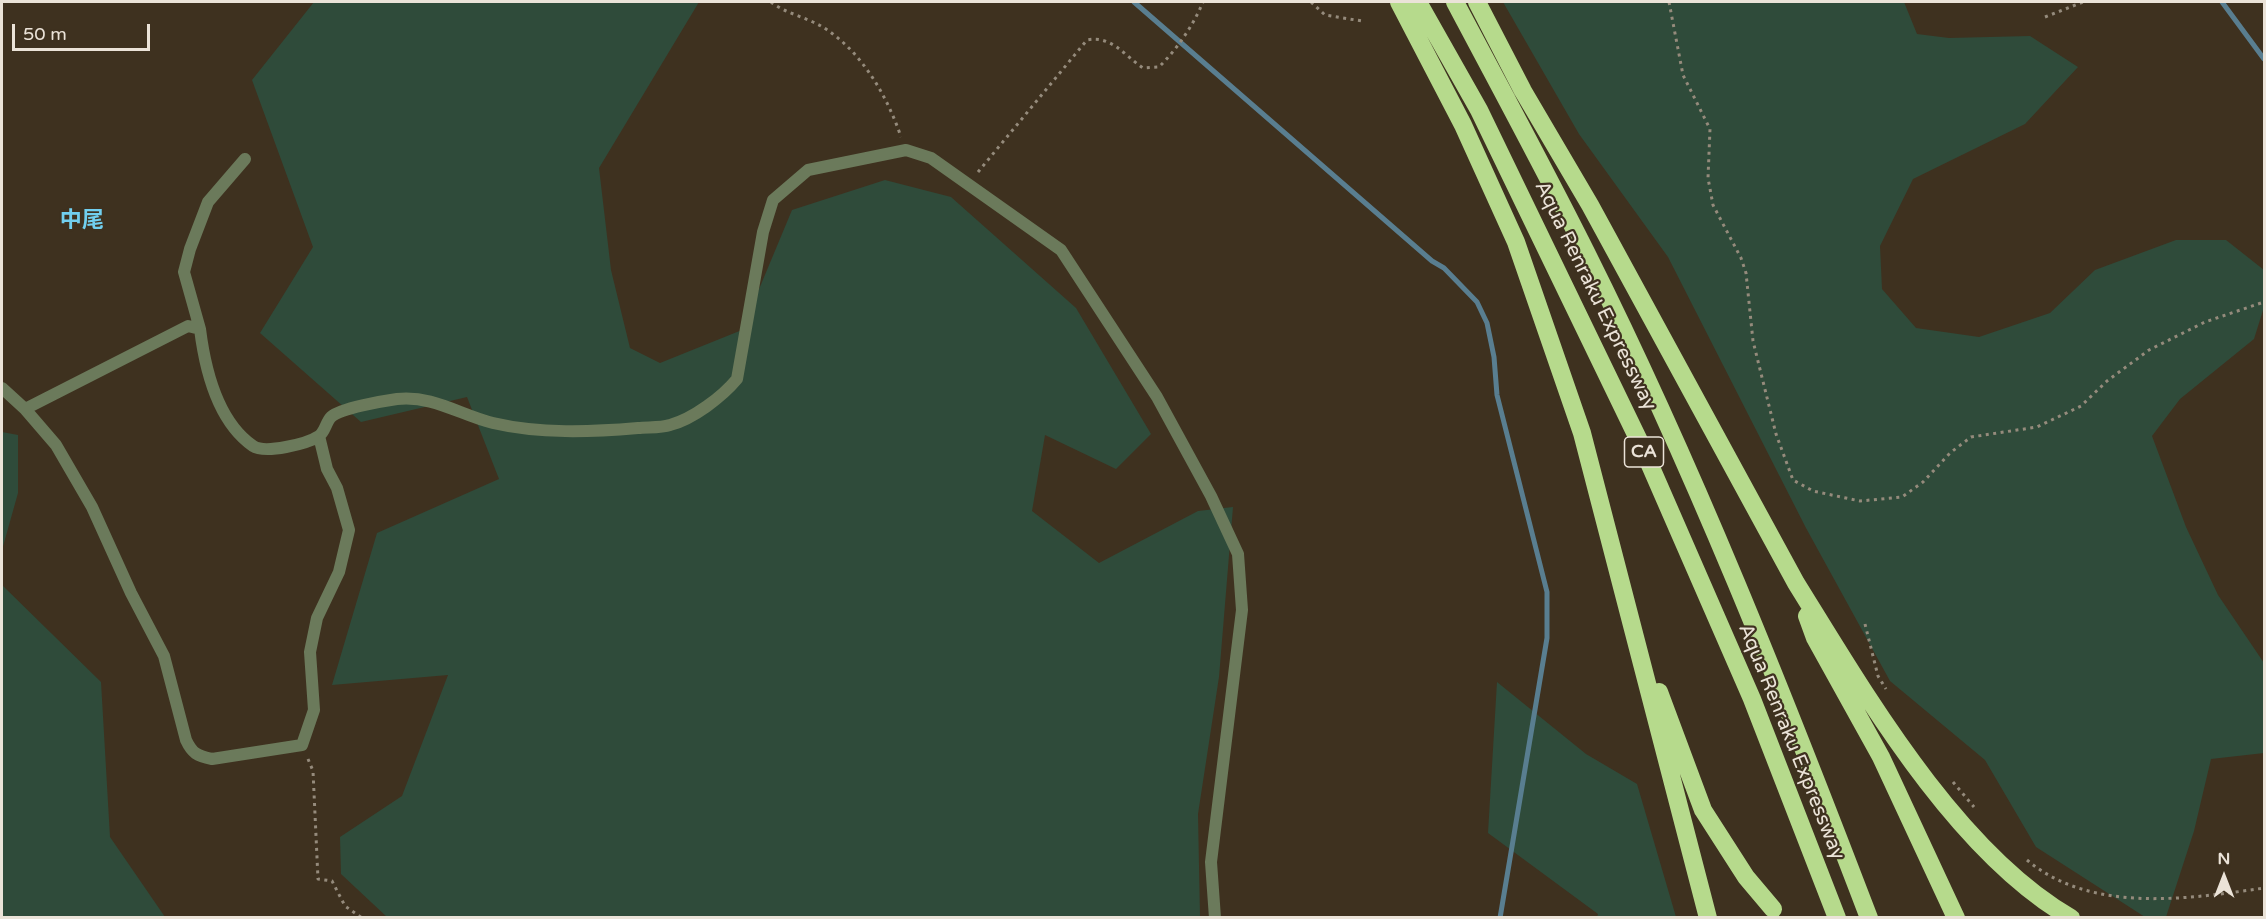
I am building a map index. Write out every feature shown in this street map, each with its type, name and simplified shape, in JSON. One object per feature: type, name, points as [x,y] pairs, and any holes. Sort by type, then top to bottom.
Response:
[{"type":"highway","points":[[1399,2],[1463,125],[1516,242],[1582,434],[1708,918]]},
{"type":"highway","name":"Aqua Renraku Expressway","points":[[1419,2],[1479,110],[1643,449],[1752,699],[1837,918]]},
{"type":"highway","name":"Aqua Renraku Expressway","points":[[1455,2],[1586,253],[1671,433],[1780,685],[1869,918]]},
{"type":"highway","points":[[1477,2],[1523,91],[1590,205],[1796,583],[1912,763],[1984,848],[2018,879],[2071,918]]},
{"type":"highway","points":[[1796,583],[1815,638],[1881,757],[1956,918]]},
{"type":"highway","points":[[1633,634],[1653,675],[1703,810],[1746,877],[1773,909]]},
{"type":"street","points":[[245,159],[208,202],[189,249],[184,272],[200,329],[213,390],[233,424],[254,447],[272,450],[320,436],[332,417],[361,406],[397,399],[421,399],[492,423],[535,429],[608,430],[671,425],[721,397],[737,379],[772,200],[808,170],[906,150],[931,158],[1062,250],[1157,397],[1211,496],[1238,554],[1242,610],[1211,862],[1215,918]]},
{"type":"street","points":[[25,409],[188,326],[200,329]]},
{"type":"street","points":[[2,388],[25,409],[56,445],[92,507],[131,593],[164,656],[186,740],[192,752],[199,757],[212,759],[302,745],[314,710],[310,652],[317,618],[339,572],[349,530],[336,488],[327,469],[320,436]]},
{"type":"path","points":[[771,2],[823,27],[843,43],[878,85],[892,110],[906,150]]},
{"type":"path","points":[[969,183],[1087,40],[1099,38],[1106,40],[1143,68],[1159,68],[1172,54],[1192,24],[1203,2]]},
{"type":"path","points":[[1311,2],[1325,15],[1362,21]]},
{"type":"path","points":[[1669,2],[1683,75],[1710,129],[1708,178],[1713,205],[1741,258],[1746,273],[1753,340],[1776,434],[1793,480],[1813,491],[1860,501],[1902,497],[1923,482],[1950,453],[1971,437],[2037,427],[2081,406],[2107,381],[2149,350],[2205,322],[2265,302]]},
{"type":"path","points":[[2045,17],[2083,2]]},
{"type":"path","points":[[1865,624],[1878,676],[1891,696]]},
{"type":"path","points":[[302,745],[313,771],[318,879],[332,881],[345,906],[362,918]]},
{"type":"path","points":[[1952,781],[1974,808]]},
{"type":"path","points":[[2021,855],[2037,869],[2072,887],[2116,896],[2194,898],[2265,888]]},
{"type":"green space","points":[[314,2],[699,2],[599,168],[611,270],[630,348],[660,363],[742,330],[792,210],[885,180],[951,197],[1076,308],[1151,434],[1116,469],[1045,435],[1032,511],[1099,563],[1198,511],[1233,507],[1219,677],[1198,814],[1200,917],[387,917],[341,874],[340,837],[402,796],[448,675],[332,685],[377,533],[499,479],[467,397],[361,422],[260,333],[313,247],[252,80]]},
{"type":"green space","points":[[1503,2],[1904,2],[1917,34],[1949,38],[2030,36],[2078,67],[2025,124],[1913,179],[1880,246],[1882,289],[1916,328],[1979,337],[2050,313],[2095,270],[2176,240],[2226,240],[2264,270],[2264,307],[2254,339],[2180,399],[2152,436],[2186,527],[2218,595],[2264,663],[2264,753],[2211,759],[2194,831],[2166,917],[2145,917],[2036,847],[1985,760],[1890,681],[1806,528],[1668,257],[1579,134]]},
{"type":"green space","points":[[2,432],[18,435],[18,493],[2,550]]},
{"type":"green space","points":[[2,585],[101,682],[110,837],[165,917],[2,917]]},
{"type":"green space","points":[[1497,682],[1586,754],[1637,784],[1676,917],[1597,917],[1598,914],[1488,833]]},
{"type":"waterway","points":[[1134,2],[1432,261],[1444,268],[1477,302],[1487,323],[1494,357],[1497,395],[1547,592],[1547,638],[1500,918]]},
{"type":"waterway","points":[[2222,2],[2264,59]]},
{"type":"district","name":"中尾","points":[[82,221]]}]
